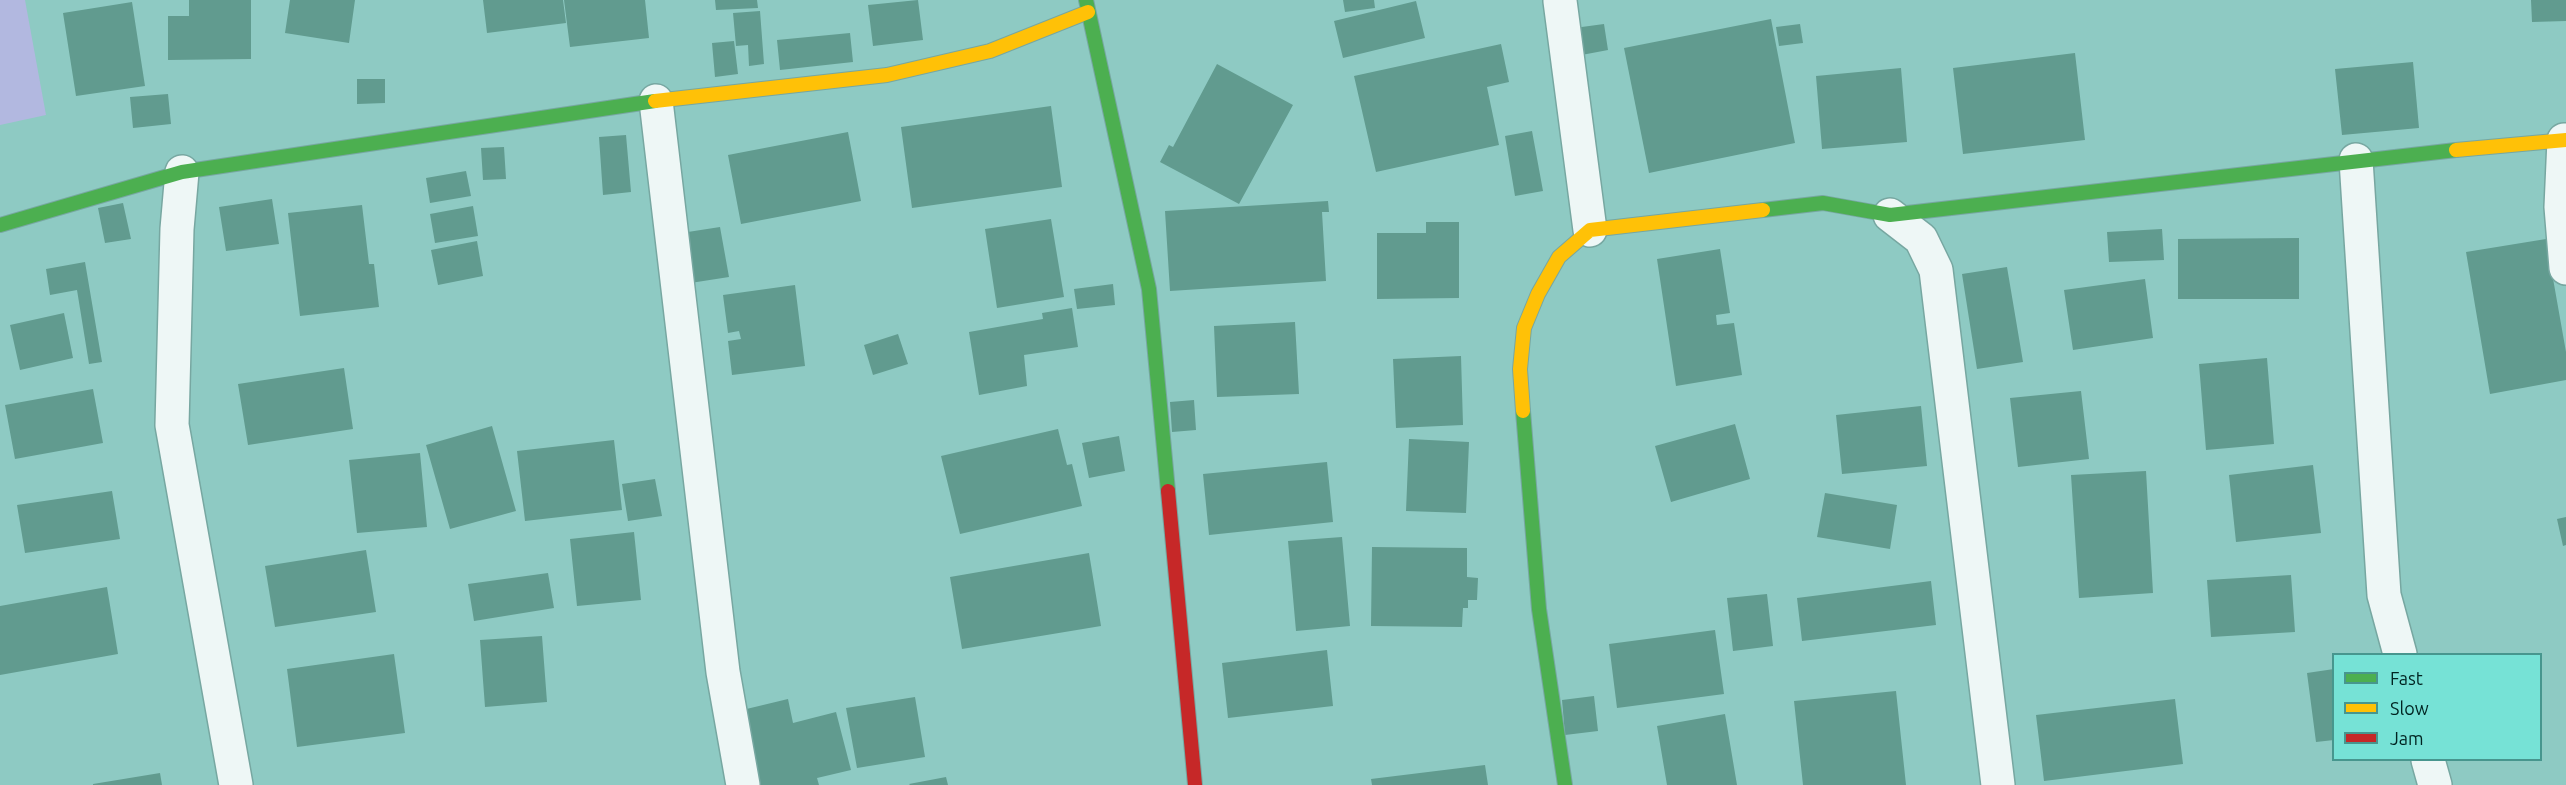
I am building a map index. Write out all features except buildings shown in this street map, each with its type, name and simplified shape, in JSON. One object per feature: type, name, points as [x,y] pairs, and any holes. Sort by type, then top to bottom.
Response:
[{"type":"street","points":[[1560,1],[1590,230]]},
{"type":"street","points":[[0,225],[182,172],[656,101],[887,75],[990,51],[1087,6],[1149,289],[1195,785]]},
{"type":"street","points":[[656,101],[723,672],[743,785]]},
{"type":"street","points":[[1565,785],[1539,609],[1520,369],[1524,328],[1538,294],[1559,257],[1590,230],[1823,203],[1890,215],[2356,160],[2565,140],[2560,207],[2566,268]]},
{"type":"street","points":[[2356,160],[2384,595],[2400,653]]},
{"type":"street","points":[[182,172],[177,229],[172,425],[236,785]]},
{"type":"street","points":[[1890,215],[1921,240],[1936,270],[1998,785]]},
{"type":"street","points":[[2429,761],[2435,785]]},
{"type":"shaded area","points":[[0,0],[25,0],[46,115],[0,125]]},
{"type":"traffic: fast","points":[[1086,0],[1149,289],[1168,491]]},
{"type":"traffic: fast","points":[[0,225],[182,172],[655,101]]},
{"type":"traffic: fast","points":[[1763,210],[1823,203],[1890,215],[2456,150]]},
{"type":"traffic: fast","points":[[1523,411],[1539,609],[1565,785]]},
{"type":"traffic: slow","points":[[655,101],[887,75],[990,51],[1088,12]]},
{"type":"traffic: slow","points":[[2456,150],[2566,140]]},
{"type":"traffic: slow","points":[[1523,411],[1520,369],[1524,328],[1538,294],[1559,257],[1590,230],[1763,210]]},
{"type":"traffic: jam","points":[[1168,491],[1195,785]]}]
